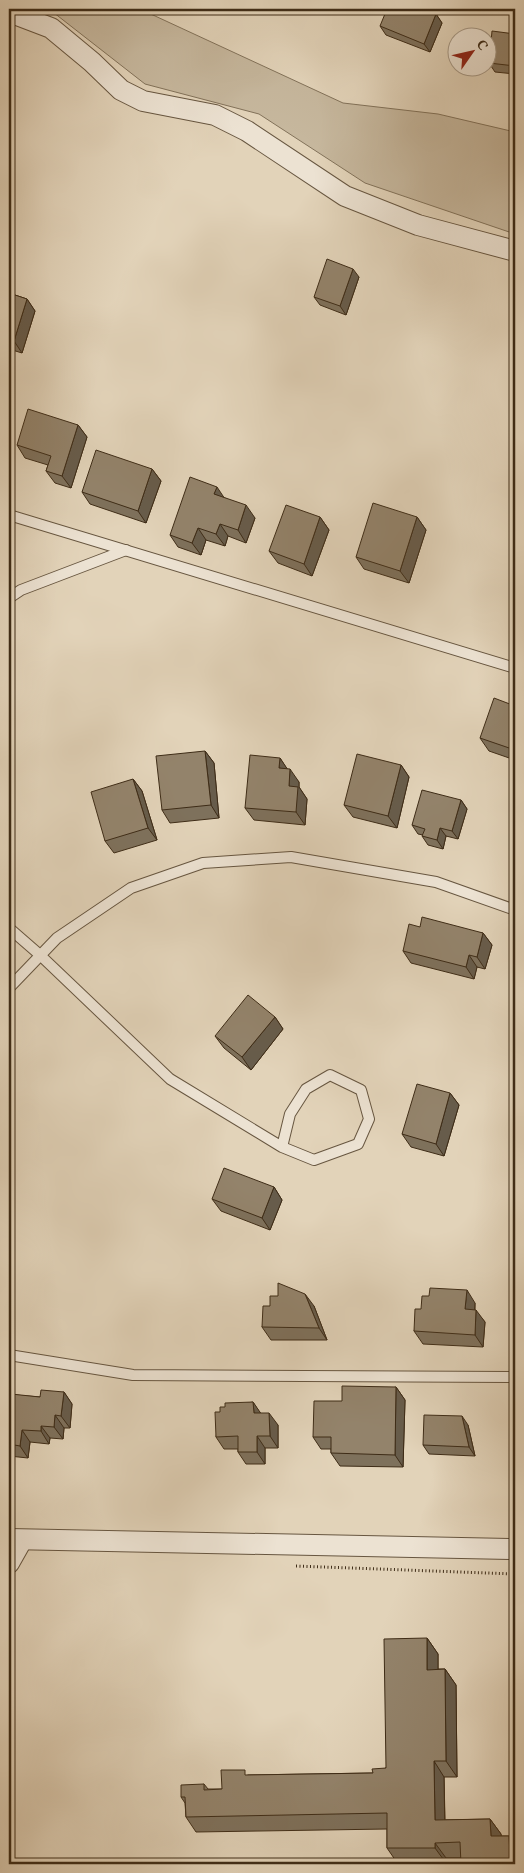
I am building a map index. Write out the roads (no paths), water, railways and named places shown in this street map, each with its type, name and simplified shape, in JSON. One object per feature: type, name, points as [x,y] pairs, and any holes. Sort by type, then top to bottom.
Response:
[{"type":"street","points":[[9,12],[51,28],[92,62],[121,90],[143,101],[215,115],[247,131],[345,196],[418,225],[515,251]]},
{"type":"street","points":[[9,1562],[16,1540],[515,1548]]},
{"type":"lane","points":[[9,515],[515,668]]},
{"type":"lane","points":[[9,598],[21,590],[126,550]]},
{"type":"lane","points":[[9,988],[57,938],[131,888],[203,863],[291,858],[436,882],[515,910]]},
{"type":"lane","points":[[9,928],[170,1079],[282,1147],[314,1160],[358,1144],[369,1119],[361,1090],[330,1075],[306,1089],[290,1114],[282,1147]]},
{"type":"lane","points":[[9,1355],[134,1375],[515,1378]]}]
